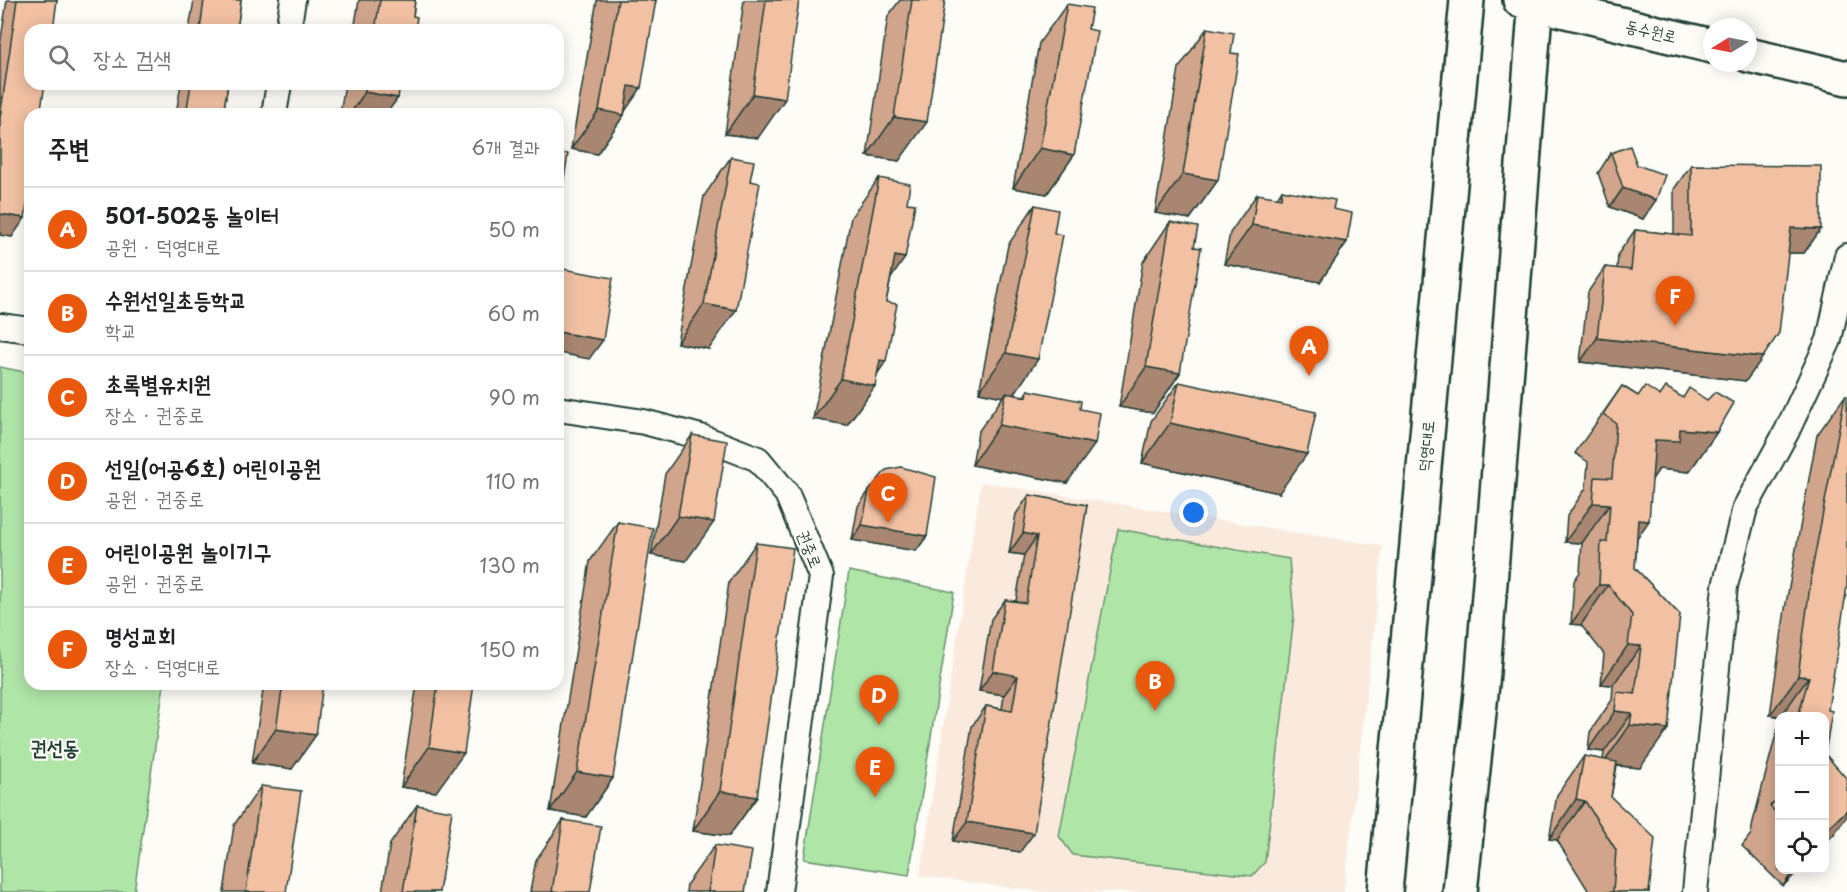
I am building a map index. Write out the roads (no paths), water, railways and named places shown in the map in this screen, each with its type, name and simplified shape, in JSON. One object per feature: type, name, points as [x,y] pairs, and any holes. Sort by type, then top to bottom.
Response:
[{"type":"main road","name":"덕영대로","points":[[1385,892],[1467,0]]},
{"type":"main road","name":"동수원로","points":[[1531,1],[1703,44]]},
{"type":"main road","points":[[1460,892],[1482,684],[1531,1]]},
{"type":"main road","points":[[1757,56],[1847,78]]},
{"type":"street","points":[[289,24],[292,0]]},
{"type":"street","points":[[275,108],[278,90]]},
{"type":"street","points":[[1695,892],[1725,586],[1745,508],[1787,431],[1829,340],[1847,256]]},
{"type":"street","points":[[0,326],[24,329]]},
{"type":"street","name":"권중로","points":[[564,411],[644,422],[701,437],[758,459],[787,494],[821,576],[785,891]]},
{"type":"place","name":"명성교회","points":[[1675,326]]},
{"type":"place","name":"501-502동 놀이터","points":[[1309,376]]},
{"type":"place","name":"초록별유치원","points":[[888,523]]},
{"type":"place","name":"수원선일초등학교","points":[[1155,711]]},
{"type":"place","name":"선일(어공6호) 어린이공원","points":[[879,725]]},
{"type":"place","name":"어린이공원 놀이기구","points":[[875,797]]},
{"type":"district","name":"권선동","points":[[55,748]]}]
